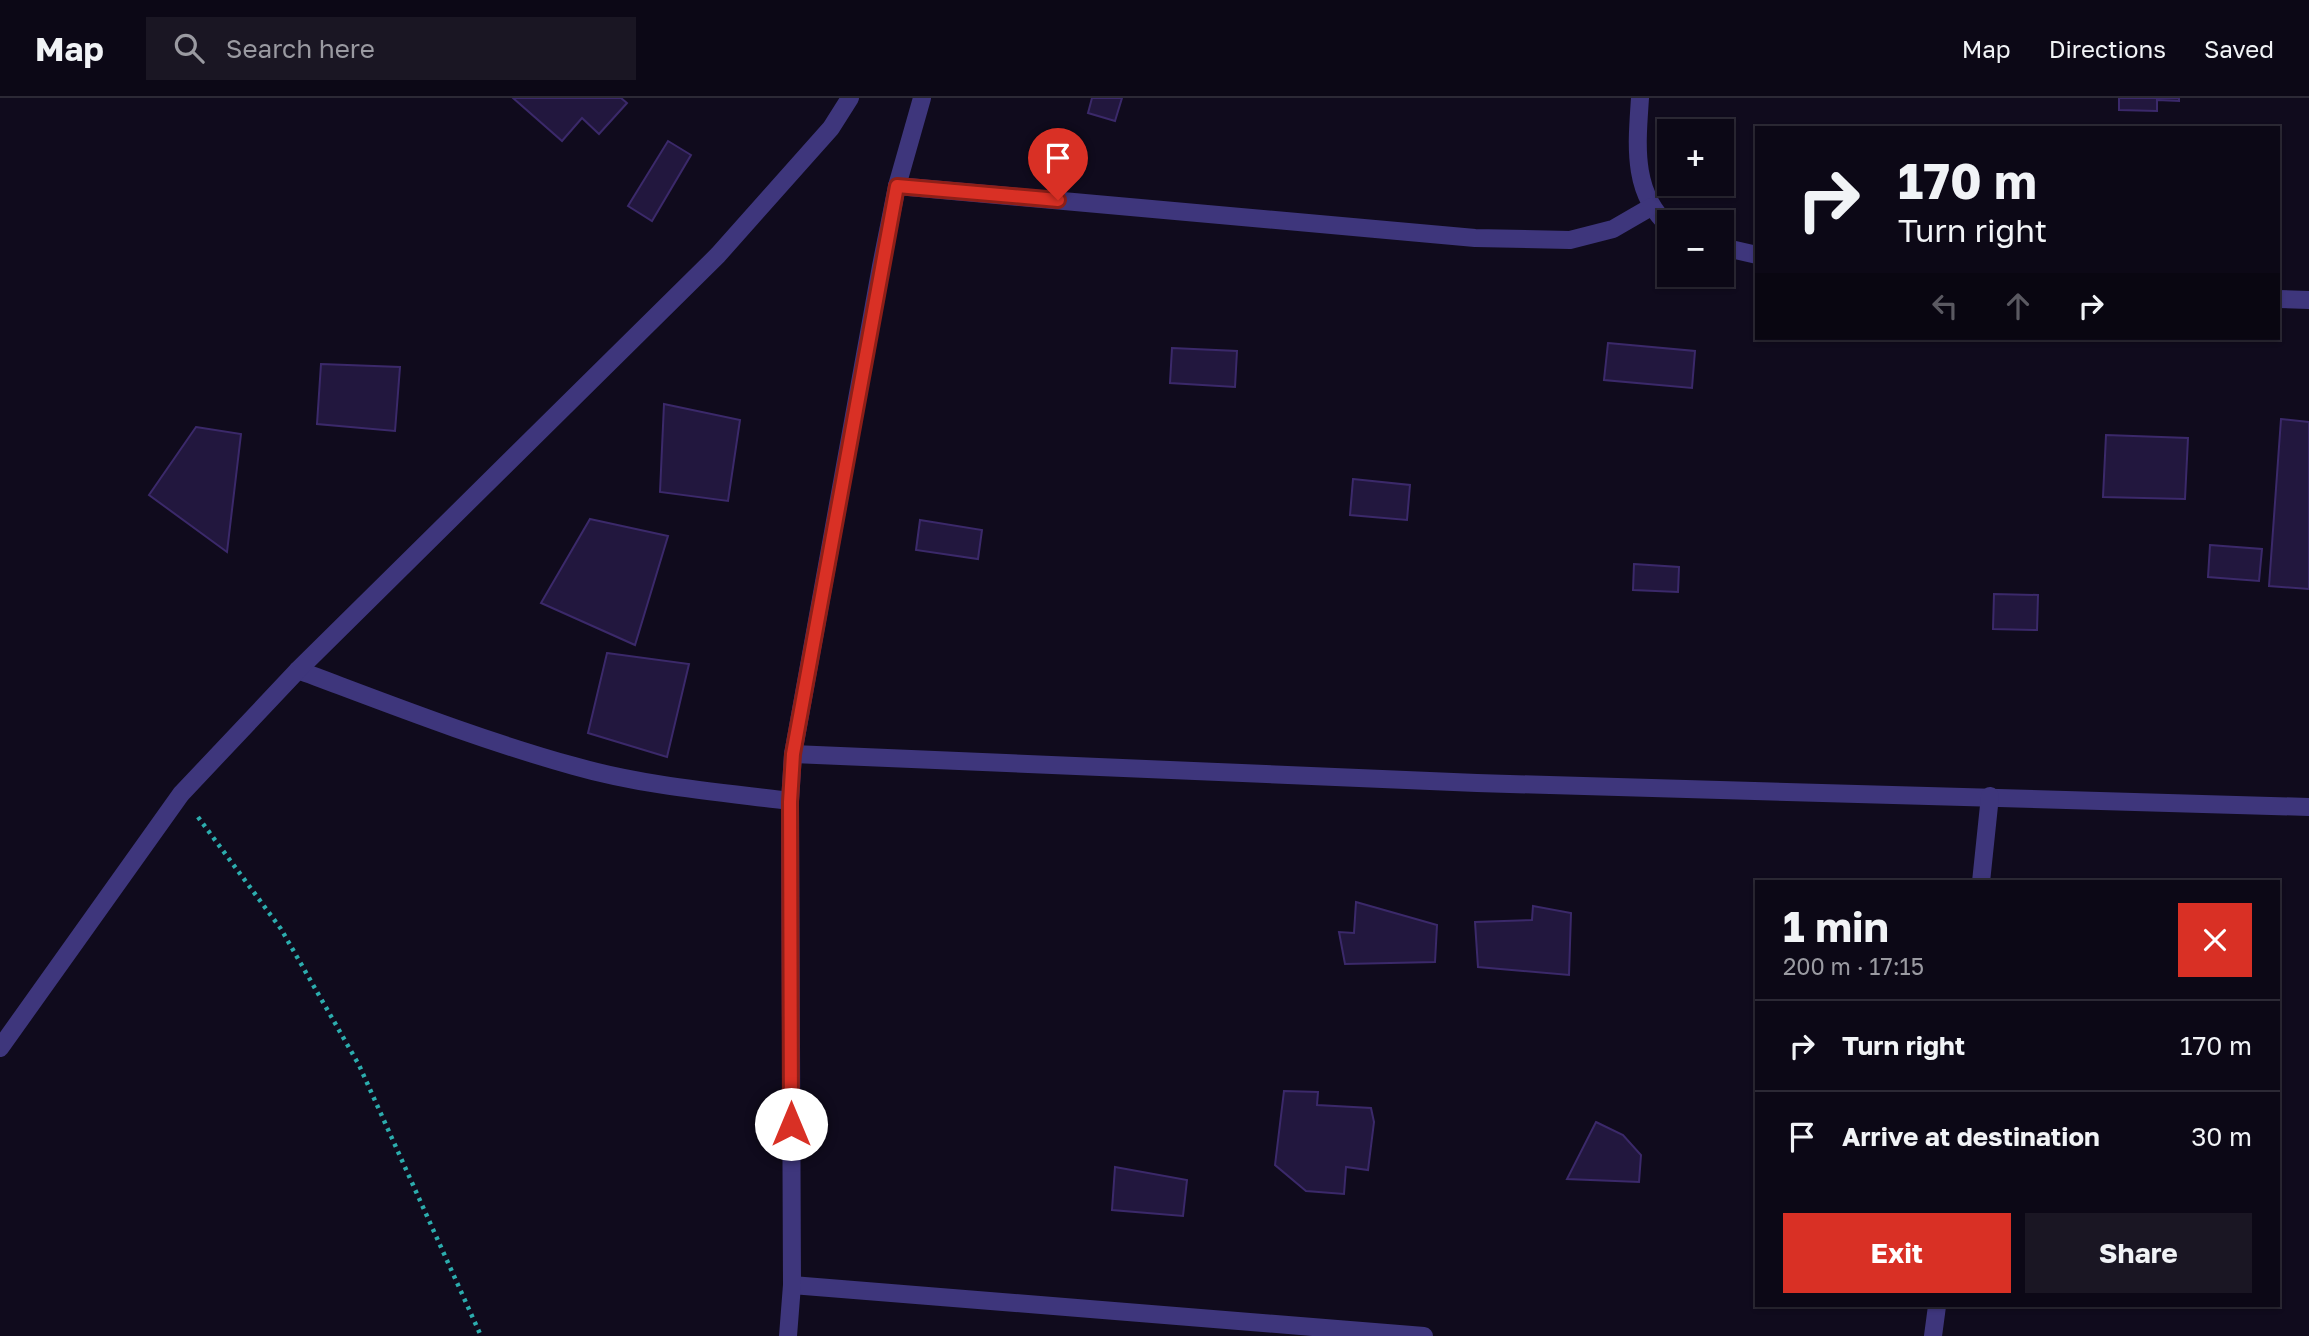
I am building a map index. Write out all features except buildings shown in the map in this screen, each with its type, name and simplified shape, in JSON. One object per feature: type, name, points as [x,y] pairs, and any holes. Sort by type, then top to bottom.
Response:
[{"type":"street","points":[[0,1048],[181,794],[298,670],[718,256],[831,128],[850,98]]},
{"type":"street","points":[[788,1336],[792,1284],[790,802],[793,754],[897,186],[922,98]]},
{"type":"street","points":[[1640,98],[1637,152],[1641,183],[1651,207],[1657,213]]},
{"type":"street","points":[[897,186],[1475,238],[1570,240],[1613,229],[1651,207]]},
{"type":"street","points":[[1734,250],[1755,255]]},
{"type":"street","points":[[2280,299],[2309,300]]},
{"type":"street","points":[[298,670],[474,735],[576,767],[654,784],[790,802]]},
{"type":"street","points":[[793,754],[1477,783],[2309,807]]},
{"type":"street","points":[[1981,880],[1990,796]]},
{"type":"street","points":[[792,1284],[1424,1336]]},
{"type":"street","points":[[1933,1336],[1937,1307]]},
{"type":"path","points":[[181,794],[281,929],[359,1065],[481,1336]]},
{"type":"route","points":[[791,1124],[790,802],[793,754],[897,186],[1058,200]]}]
